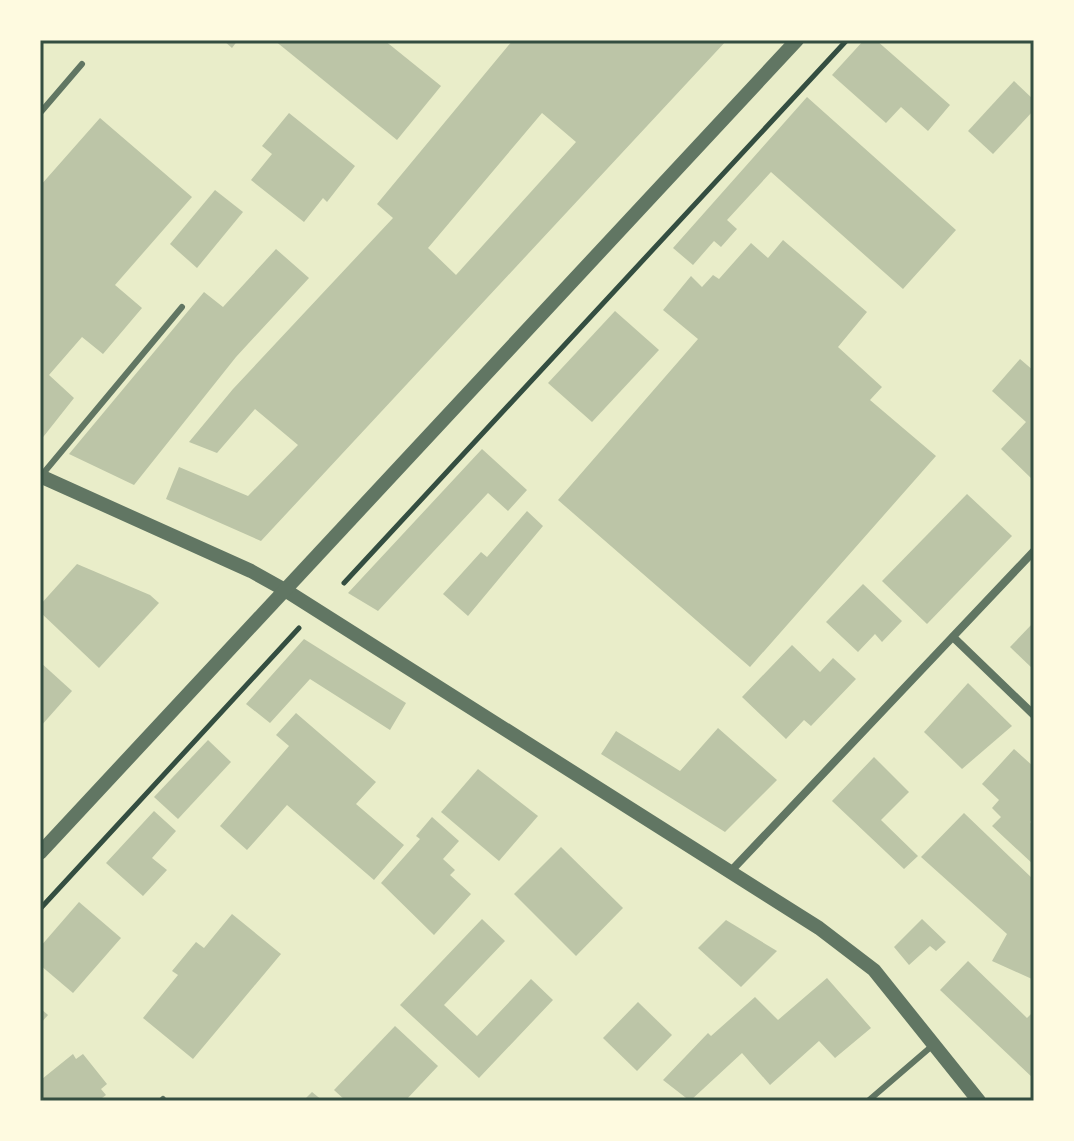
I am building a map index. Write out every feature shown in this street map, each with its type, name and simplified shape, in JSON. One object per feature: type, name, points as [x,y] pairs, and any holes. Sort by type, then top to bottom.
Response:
[{"type":"street","points":[[40,853],[797,40]]},
{"type":"street","points":[[41,476],[251,571],[285,590],[730,872],[862,960],[979,1101]]},
{"type":"street","points":[[730,872],[1034,551]]},
{"type":"street","points":[[953,637],[1034,715]]},
{"type":"lane","points":[[40,113],[82,64]]},
{"type":"lane","points":[[41,476],[182,307]]},
{"type":"lane","points":[[868,1101],[934,1044]]},
{"type":"path","points":[[344,583],[847,40]]},
{"type":"path","points":[[40,909],[299,628]]},
{"type":"building","points":[[223,40],[238,40],[232,48]]},
{"type":"building","points":[[274,40],[384,40],[441,86],[397,140]]},
{"type":"building","points":[[513,40],[727,40],[261,541],[166,499],[179,467],[248,496],[298,445],[255,409],[217,453],[189,442],[233,389],[393,218],[377,204]],"holes":[[[542,113],[576,142],[456,275],[428,248]]]},
{"type":"building","points":[[864,40],[876,40],[950,105],[928,131],[901,107],[886,123],[832,75]]},
{"type":"building","points":[[1014,81],[1034,100],[1034,110],[993,154],[968,131]]},
{"type":"building","points":[[807,97],[956,230],[903,289],[771,172],[727,220],[737,229],[721,247],[714,241],[693,265],[673,248]]},
{"type":"building","points":[[289,113],[355,166],[327,202],[323,198],[304,222],[251,180],[272,154],[262,146]]},
{"type":"building","points":[[100,118],[192,197],[115,285],[142,308],[103,354],[82,337],[49,375],[74,398],[40,441],[40,186]]},
{"type":"building","points":[[215,190],[243,212],[197,268],[170,244]]},
{"type":"building","points":[[783,240],[867,312],[838,347],[882,387],[870,400],[936,456],[750,667],[558,500],[698,339],[663,310],[691,276],[702,287],[713,275],[719,279],[751,243],[768,258]]},
{"type":"building","points":[[276,249],[309,278],[236,357],[134,485],[69,454],[204,292],[223,307]]},
{"type":"building","points":[[615,311],[659,350],[592,422],[548,383]]},
{"type":"building","points":[[1020,359],[1034,371],[1034,481],[1001,449],[1026,422],[992,391]]},
{"type":"building","points":[[482,449],[527,490],[508,511],[488,493],[378,611],[348,593]]},
{"type":"building","points":[[967,494],[1012,536],[927,624],[882,581]]},
{"type":"building","points":[[527,511],[543,526],[468,616],[443,594],[481,552],[487,557]]},
{"type":"building","points":[[77,564],[150,595],[159,603],[99,668],[40,612],[40,605]]},
{"type":"building","points":[[863,584],[902,621],[882,642],[875,634],[858,652],[826,622]]},
{"type":"building","points":[[1034,622],[1034,670],[1010,647]]},
{"type":"building","points":[[304,639],[406,703],[390,730],[310,679],[270,723],[246,704]]},
{"type":"building","points":[[792,645],[820,672],[833,658],[856,679],[811,726],[804,720],[786,739],[742,697]]},
{"type":"building","points":[[40,662],[72,691],[40,727]]},
{"type":"building","points":[[968,683],[1012,726],[962,769],[924,732]]},
{"type":"building","points":[[296,713],[376,782],[356,804],[404,845],[374,880],[287,805],[247,850],[220,826],[289,746],[276,735]]},
{"type":"building","points":[[718,728],[777,780],[725,832],[601,754],[616,731],[680,771]]},
{"type":"building","points":[[208,740],[231,762],[178,819],[154,797]]},
{"type":"building","points":[[1014,749],[1034,767],[1034,818],[1030,822],[1034,826],[1034,865],[992,826],[1001,817],[992,808],[999,800],[982,784]]},
{"type":"building","points":[[874,757],[909,792],[881,820],[918,856],[904,869],[832,801]]},
{"type":"building","points":[[478,769],[538,816],[499,861],[441,812]]},
{"type":"building","points":[[154,811],[176,831],[152,858],[167,870],[143,896],[106,863]]},
{"type":"building","points":[[964,813],[1034,880],[1032,979],[992,961],[1007,934],[921,857]]},
{"type":"building","points":[[432,817],[459,841],[443,859],[455,870],[450,875],[471,894],[434,935],[381,883],[420,839],[416,836]]},
{"type":"building","points":[[561,847],[623,908],[576,956],[514,894]]},
{"type":"building","points":[[79,902],[121,938],[73,993],[40,965],[40,947]]},
{"type":"building","points":[[232,914],[281,954],[193,1059],[143,1018],[178,975],[172,971],[196,942],[204,948]]},
{"type":"building","points":[[482,919],[505,941],[444,1005],[477,1036],[531,979],[553,1000],[479,1078],[400,1005]]},
{"type":"building","points":[[922,919],[946,942],[936,951],[930,946],[909,965],[894,947]]},
{"type":"building","points":[[726,920],[777,951],[741,987],[698,948]]},
{"type":"building","points":[[968,961],[1027,1018],[1034,1011],[1034,1079],[940,990]]},
{"type":"building","points":[[827,978],[871,1028],[835,1058],[819,1041],[770,1085],[742,1053],[690,1101],[663,1080],[708,1033],[711,1036],[755,997],[778,1020]]},
{"type":"building","points":[[638,1002],[672,1035],[637,1071],[603,1038]]},
{"type":"building","points":[[40,1008],[48,1015],[40,1024]]},
{"type":"building","points":[[395,1026],[438,1066],[405,1101],[346,1101],[334,1090]]},
{"type":"building","points":[[73,1054],[76,1059],[83,1054],[107,1084],[101,1089],[106,1095],[98,1101],[40,1101],[40,1077],[42,1079]]},
{"type":"building","points":[[312,1092],[323,1101],[303,1101]]}]
